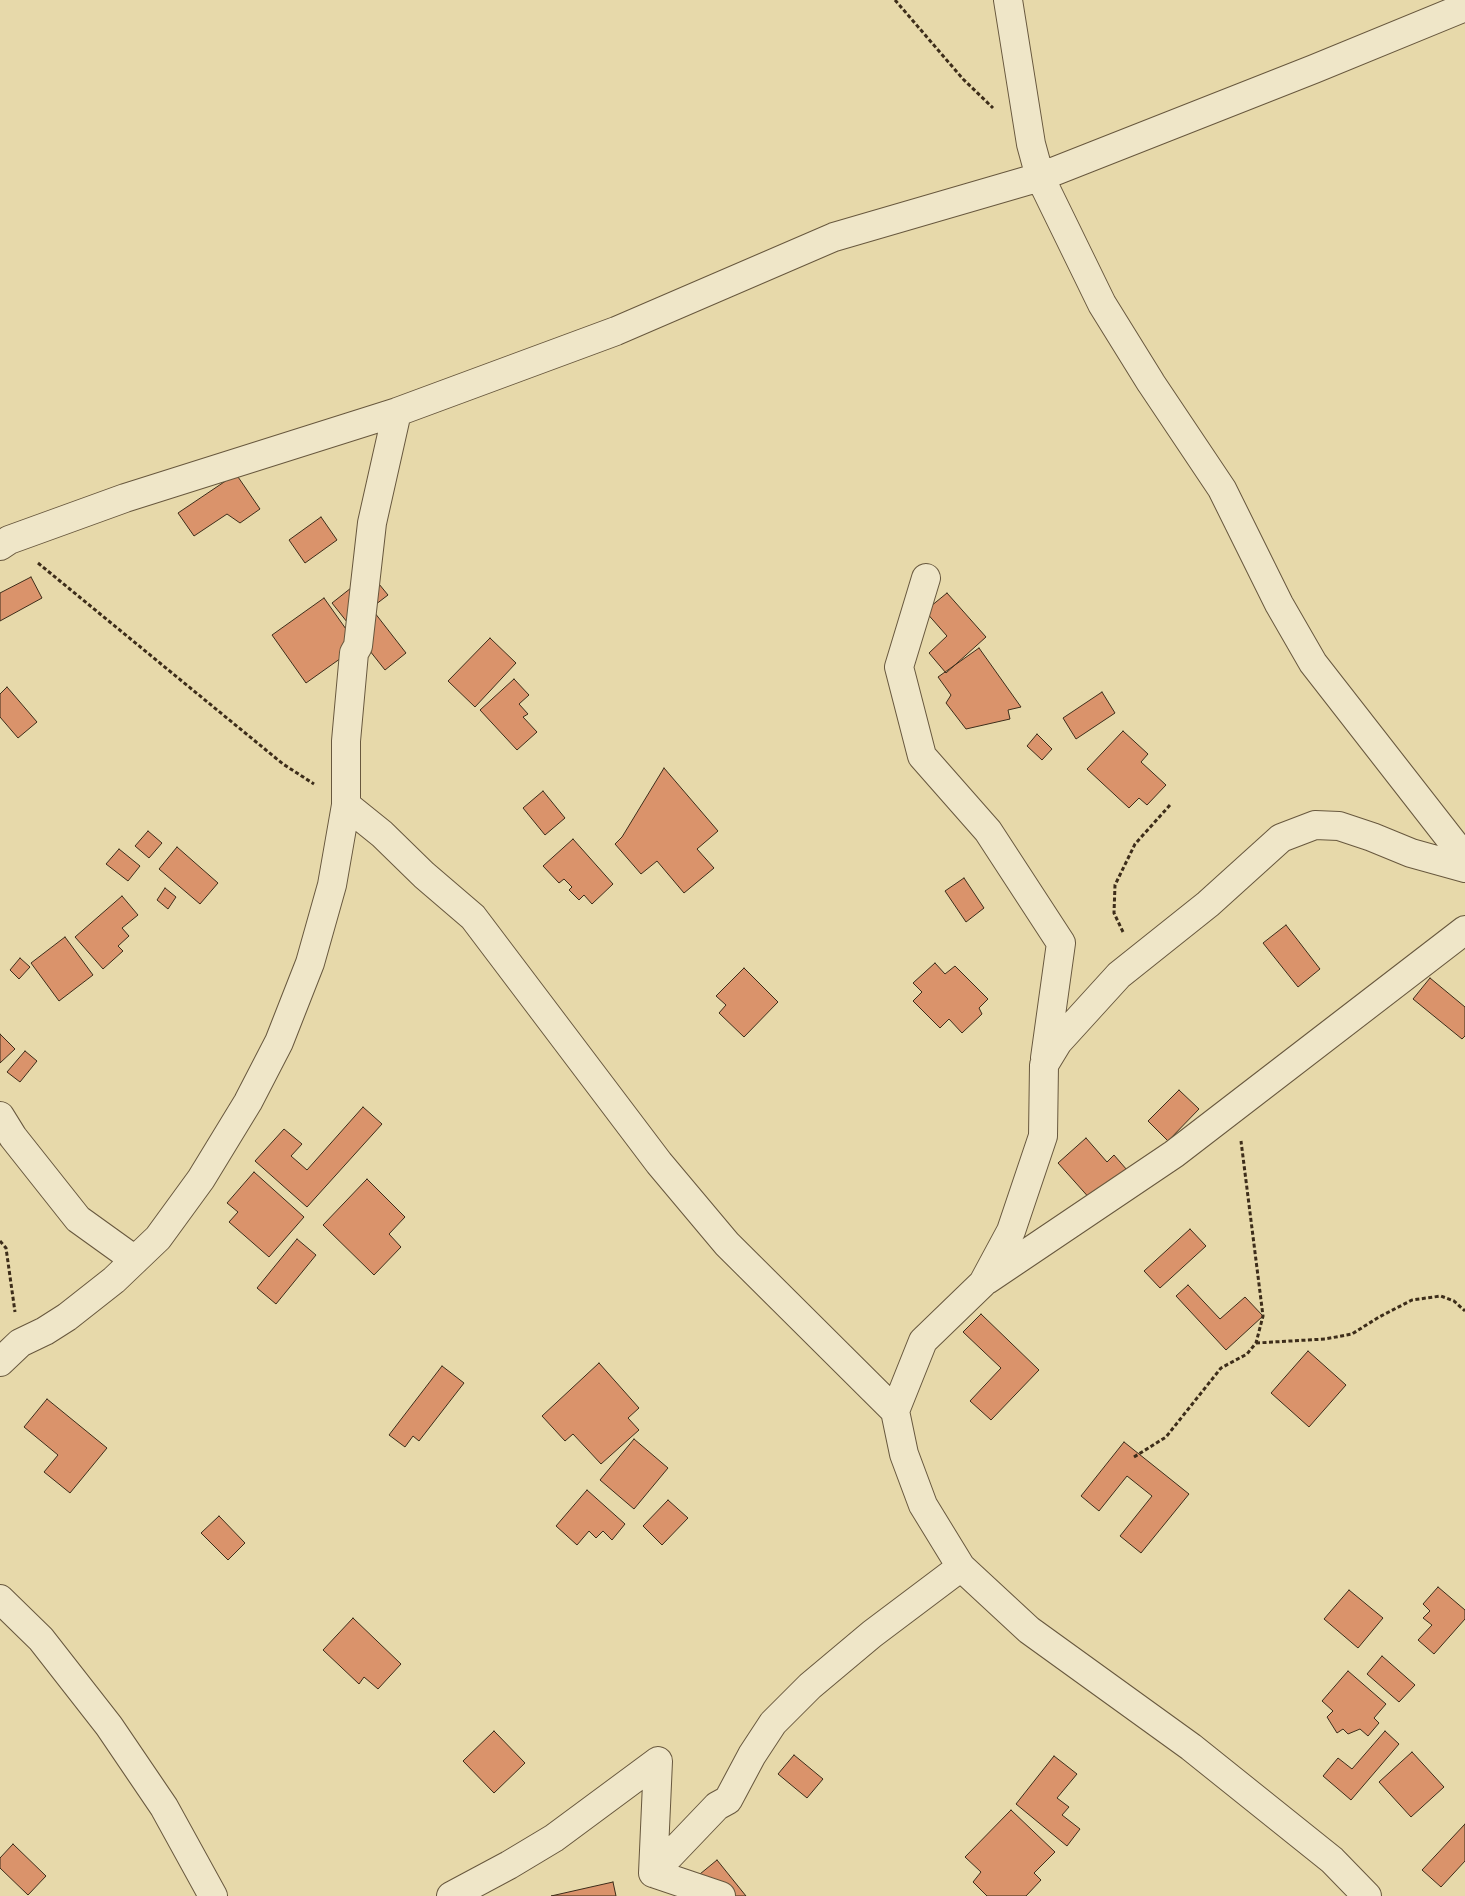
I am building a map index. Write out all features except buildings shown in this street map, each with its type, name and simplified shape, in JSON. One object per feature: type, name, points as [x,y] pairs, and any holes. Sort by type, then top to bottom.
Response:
[{"type":"street","points":[[1008,0],[1031,144],[1040,177],[1102,304],[1150,383],[1222,489],[1279,604],[1313,663],[1465,858]]},
{"type":"street","points":[[4,543],[134,495],[397,412],[616,331],[834,237],[1040,177],[1465,7]]},
{"type":"street","points":[[0,1362],[20,1343],[68,1317],[114,1280],[158,1238],[201,1179],[248,1102],[279,1042],[310,963],[332,885],[346,805],[346,741],[354,653],[358,646],[372,523],[397,412]]},
{"type":"street","points":[[926,578],[899,667],[922,756],[988,831],[1061,943],[1044,1065],[1043,1136],[1011,1231],[983,1283]]},
{"type":"street","points":[[346,805],[382,834],[424,875],[473,917],[659,1163],[721,1236],[896,1411]]},
{"type":"street","points":[[1044,1065],[1058,1042],[1118,974],[1208,904],[1280,838],[1315,825],[1339,826],[1411,853],[1465,868]]},
{"type":"street","points":[[1367,1896],[1332,1860],[1191,1747],[1029,1630],[961,1567],[923,1505],[904,1454],[896,1411],[923,1341],[983,1283],[1174,1154],[1465,930]]},
{"type":"street","points":[[0,1116],[13,1137],[78,1219],[135,1260]]},
{"type":"street","points":[[653,1872],[717,1806],[728,1800],[752,1755],[773,1723],[810,1686],[872,1634],[961,1567]]},
{"type":"street","points":[[0,1599],[41,1639],[109,1726],[164,1807],[213,1896]]},
{"type":"street","points":[[451,1896],[554,1838],[658,1761],[653,1872]]},
{"type":"street","points":[[653,1872],[721,1896]]},
{"type":"path","points":[[895,0],[963,79],[997,112]]},
{"type":"path","points":[[4,543],[283,764],[346,805]]},
{"type":"path","points":[[1118,974],[1123,930],[1114,913],[1115,885],[1136,844],[1170,805]]},
{"type":"path","points":[[1134,1457],[1166,1437],[1221,1368],[1247,1354],[1256,1343],[1263,1316],[1237,1106]]},
{"type":"path","points":[[0,1241],[6,1248],[20,1343]]},
{"type":"path","points":[[1256,1343],[1325,1339],[1352,1334],[1412,1300],[1440,1296],[1454,1301],[1465,1311]]}]
